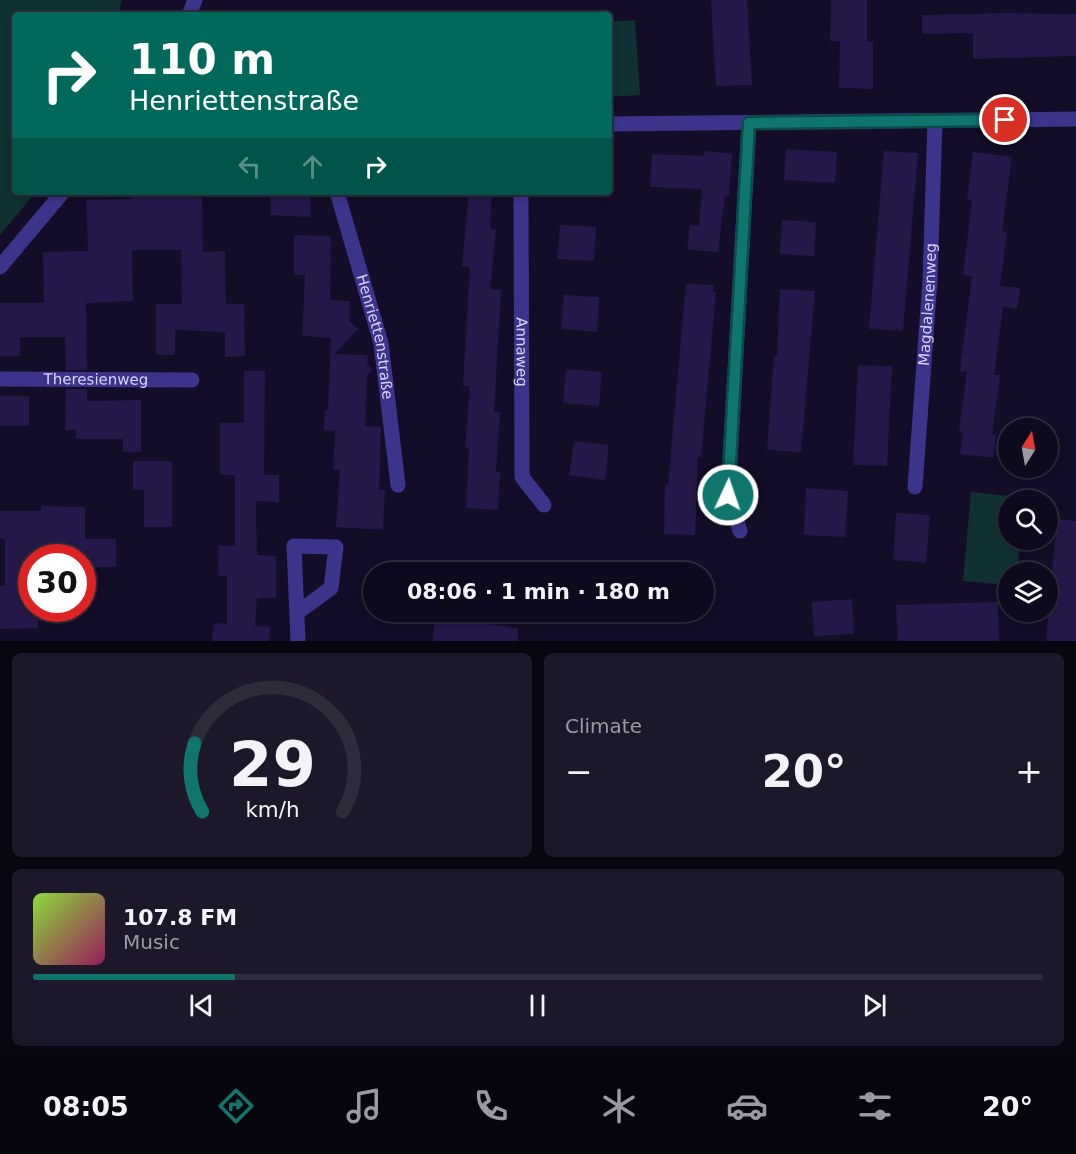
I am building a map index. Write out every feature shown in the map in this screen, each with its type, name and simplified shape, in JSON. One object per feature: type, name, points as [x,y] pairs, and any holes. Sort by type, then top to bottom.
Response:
[{"type":"street","points":[[612,124],[1076,119]]},
{"type":"street","name":"Magdalenenweg","points":[[915,487],[930,280],[935,121]]},
{"type":"street","points":[[740,531],[728,495],[749,123]]},
{"type":"street","points":[[0,267],[60,195]]},
{"type":"street","name":"Henriettenstraße","points":[[338,195],[381,343],[399,485]]},
{"type":"street","name":"Annaweg","points":[[521,195],[522,477],[544,505]]},
{"type":"street","name":"Theresienweg","points":[[0,379],[192,380]]},
{"type":"street","points":[[297,613],[331,588],[336,547],[294,546],[298,641]]},
{"type":"green space","points":[[0,0],[122,0],[119,12],[12,12],[12,195],[33,195],[0,235]]},
{"type":"green space","points":[[635,20],[640,95],[612,97],[612,22]]},
{"type":"green space","points":[[971,492],[998,495],[998,550],[1019,550],[1018,562],[998,562],[998,584],[963,581]]},
{"type":"building","points":[[711,0],[747,0],[752,85],[716,86]]},
{"type":"building","points":[[831,0],[867,0],[867,42],[873,42],[873,89],[839,88],[840,41],[830,41]]},
{"type":"building","points":[[1076,14],[1076,56],[973,59],[973,33],[922,34],[922,15]]},
{"type":"building","points":[[786,149],[837,152],[835,183],[784,180]]},
{"type":"building","points":[[705,151],[732,154],[729,196],[725,196],[718,252],[687,250],[690,225],[699,226],[702,189],[650,187],[652,154],[704,156]]},
{"type":"building","points":[[884,151],[918,153],[903,331],[869,329]]},
{"type":"building","points":[[973,152],[1012,157],[1002,231],[1007,232],[1000,286],[1020,288],[1017,309],[1003,307],[994,375],[1000,375],[992,435],[996,435],[993,458],[960,454],[963,432],[959,431],[967,372],[960,371],[972,276],[963,275],[972,201],[967,200]]},
{"type":"building","points":[[131,195],[195,195],[195,198],[202,198],[203,252],[225,251],[226,304],[244,304],[245,356],[225,357],[225,332],[175,330],[175,355],[156,355],[156,304],[182,304],[181,250],[132,250],[133,301],[86,303],[87,370],[66,370],[65,337],[20,337],[20,356],[0,356],[0,303],[44,303],[43,252],[88,251],[86,200],[131,199]]},
{"type":"building","points":[[271,195],[311,195],[310,217],[270,215]]},
{"type":"building","points":[[469,195],[492,195],[490,229],[496,230],[490,289],[501,290],[494,412],[500,412],[496,472],[500,472],[498,510],[466,508],[469,448],[465,448],[470,386],[463,386],[470,267],[462,266]]},
{"type":"building","points":[[782,220],[816,222],[814,256],[780,254]]},
{"type":"building","points":[[560,225],[596,227],[594,261],[557,259]]},
{"type":"building","points":[[294,235],[331,236],[330,300],[350,301],[349,321],[358,329],[334,354],[368,355],[367,364],[373,370],[367,376],[365,426],[381,427],[379,490],[385,490],[383,530],[336,527],[340,470],[333,470],[335,431],[324,430],[325,409],[328,410],[331,338],[302,336],[305,275],[294,275]]},
{"type":"building","points":[[686,284],[714,285],[713,292],[716,292],[701,457],[698,457],[695,535],[664,534],[665,485],[668,485]]},
{"type":"building","points":[[780,289],[815,291],[801,452],[767,450],[774,356],[777,356]]},
{"type":"building","points":[[564,295],[599,297],[597,332],[561,329]]},
{"type":"building","points":[[858,365],[892,366],[887,466],[853,465]]},
{"type":"building","points":[[566,369],[602,372],[599,406],[563,403]]},
{"type":"building","points":[[244,371],[265,371],[264,475],[279,475],[279,502],[256,501],[257,555],[276,556],[276,598],[257,598],[255,626],[270,627],[269,641],[212,641],[214,623],[227,624],[227,576],[218,576],[219,546],[235,546],[235,475],[220,475],[220,423],[244,423]]},
{"type":"building","points":[[66,389],[87,389],[87,401],[141,400],[141,452],[123,452],[123,439],[76,439],[76,430],[65,430]]},
{"type":"building","points":[[0,396],[29,396],[29,426],[0,426]]},
{"type":"building","points":[[574,441],[609,445],[605,480],[569,475]]},
{"type":"building","points":[[133,461],[172,461],[172,527],[144,527],[144,490],[133,490]]},
{"type":"building","points":[[806,488],[848,491],[845,537],[804,535]]},
{"type":"building","points":[[41,506],[85,507],[85,539],[116,539],[116,567],[96,567],[96,544],[18,544],[18,622],[38,622],[38,628],[0,629],[0,586],[5,586],[5,539],[0,539],[0,511],[41,511]]},
{"type":"building","points":[[896,513],[930,515],[926,563],[893,560]]},
{"type":"building","points":[[1058,519],[1076,521],[1076,641],[1046,641],[1048,622],[1058,622],[1058,562],[1053,562],[1054,550],[1058,550]]},
{"type":"building","points":[[852,599],[854,634],[814,636],[812,602]]},
{"type":"building","points":[[998,602],[999,641],[898,641],[896,605]]},
{"type":"building","points":[[435,622],[473,622],[518,628],[518,641],[433,641]]},
{"type":"route","points":[[728,495],[749,123],[1005,120]]}]
